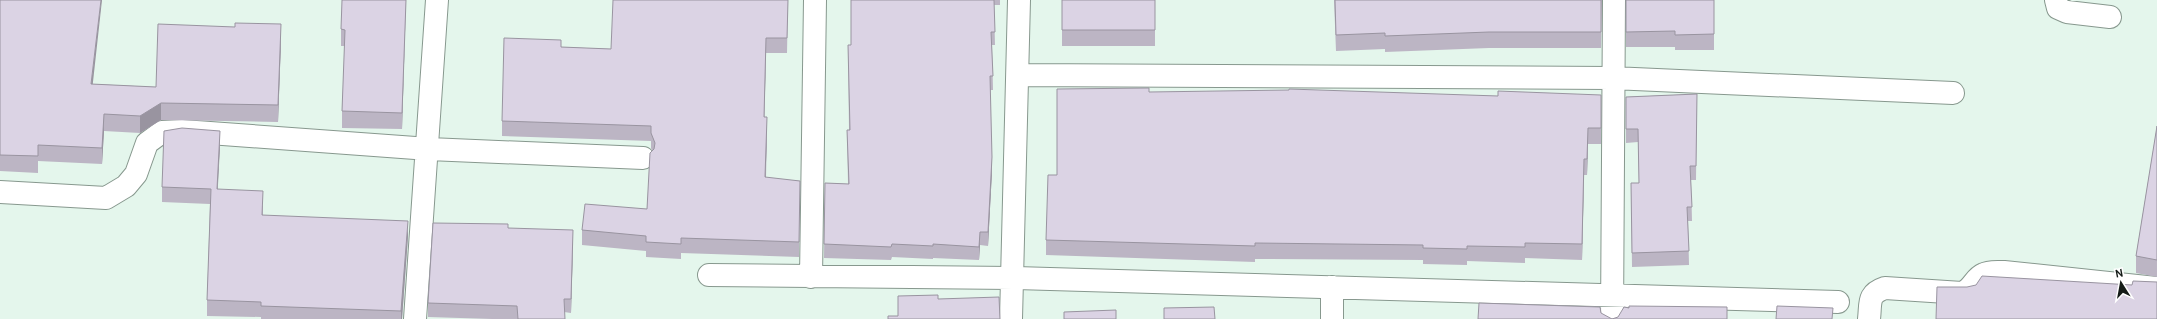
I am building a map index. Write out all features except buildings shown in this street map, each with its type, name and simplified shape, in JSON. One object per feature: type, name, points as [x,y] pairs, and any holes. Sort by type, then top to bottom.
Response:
[{"type":"street","points":[[415,319],[428,149],[437,0]]},
{"type":"street","points":[[811,276],[816,0]]},
{"type":"street","points":[[1011,319],[1019,0]]},
{"type":"street","points":[[1612,319],[1612,78],[1614,0]]},
{"type":"street","points":[[2056,0],[2058,8],[2067,12],[2110,16]]},
{"type":"street","points":[[1018,75],[1612,78],[1953,93]]},
{"type":"street","points":[[0,192],[106,198],[126,186],[136,174],[147,143],[162,132],[182,131],[428,149],[643,158]]},
{"type":"street","points":[[1869,319],[1871,296],[1876,291],[1885,288],[1962,293],[1970,290],[1977,279],[1985,273],[2004,272],[2157,288]]},
{"type":"street","points":[[709,275],[1012,278],[1612,295],[1753,310],[1838,302]]},
{"type":"street","points":[[1332,287],[1332,319]]}]
